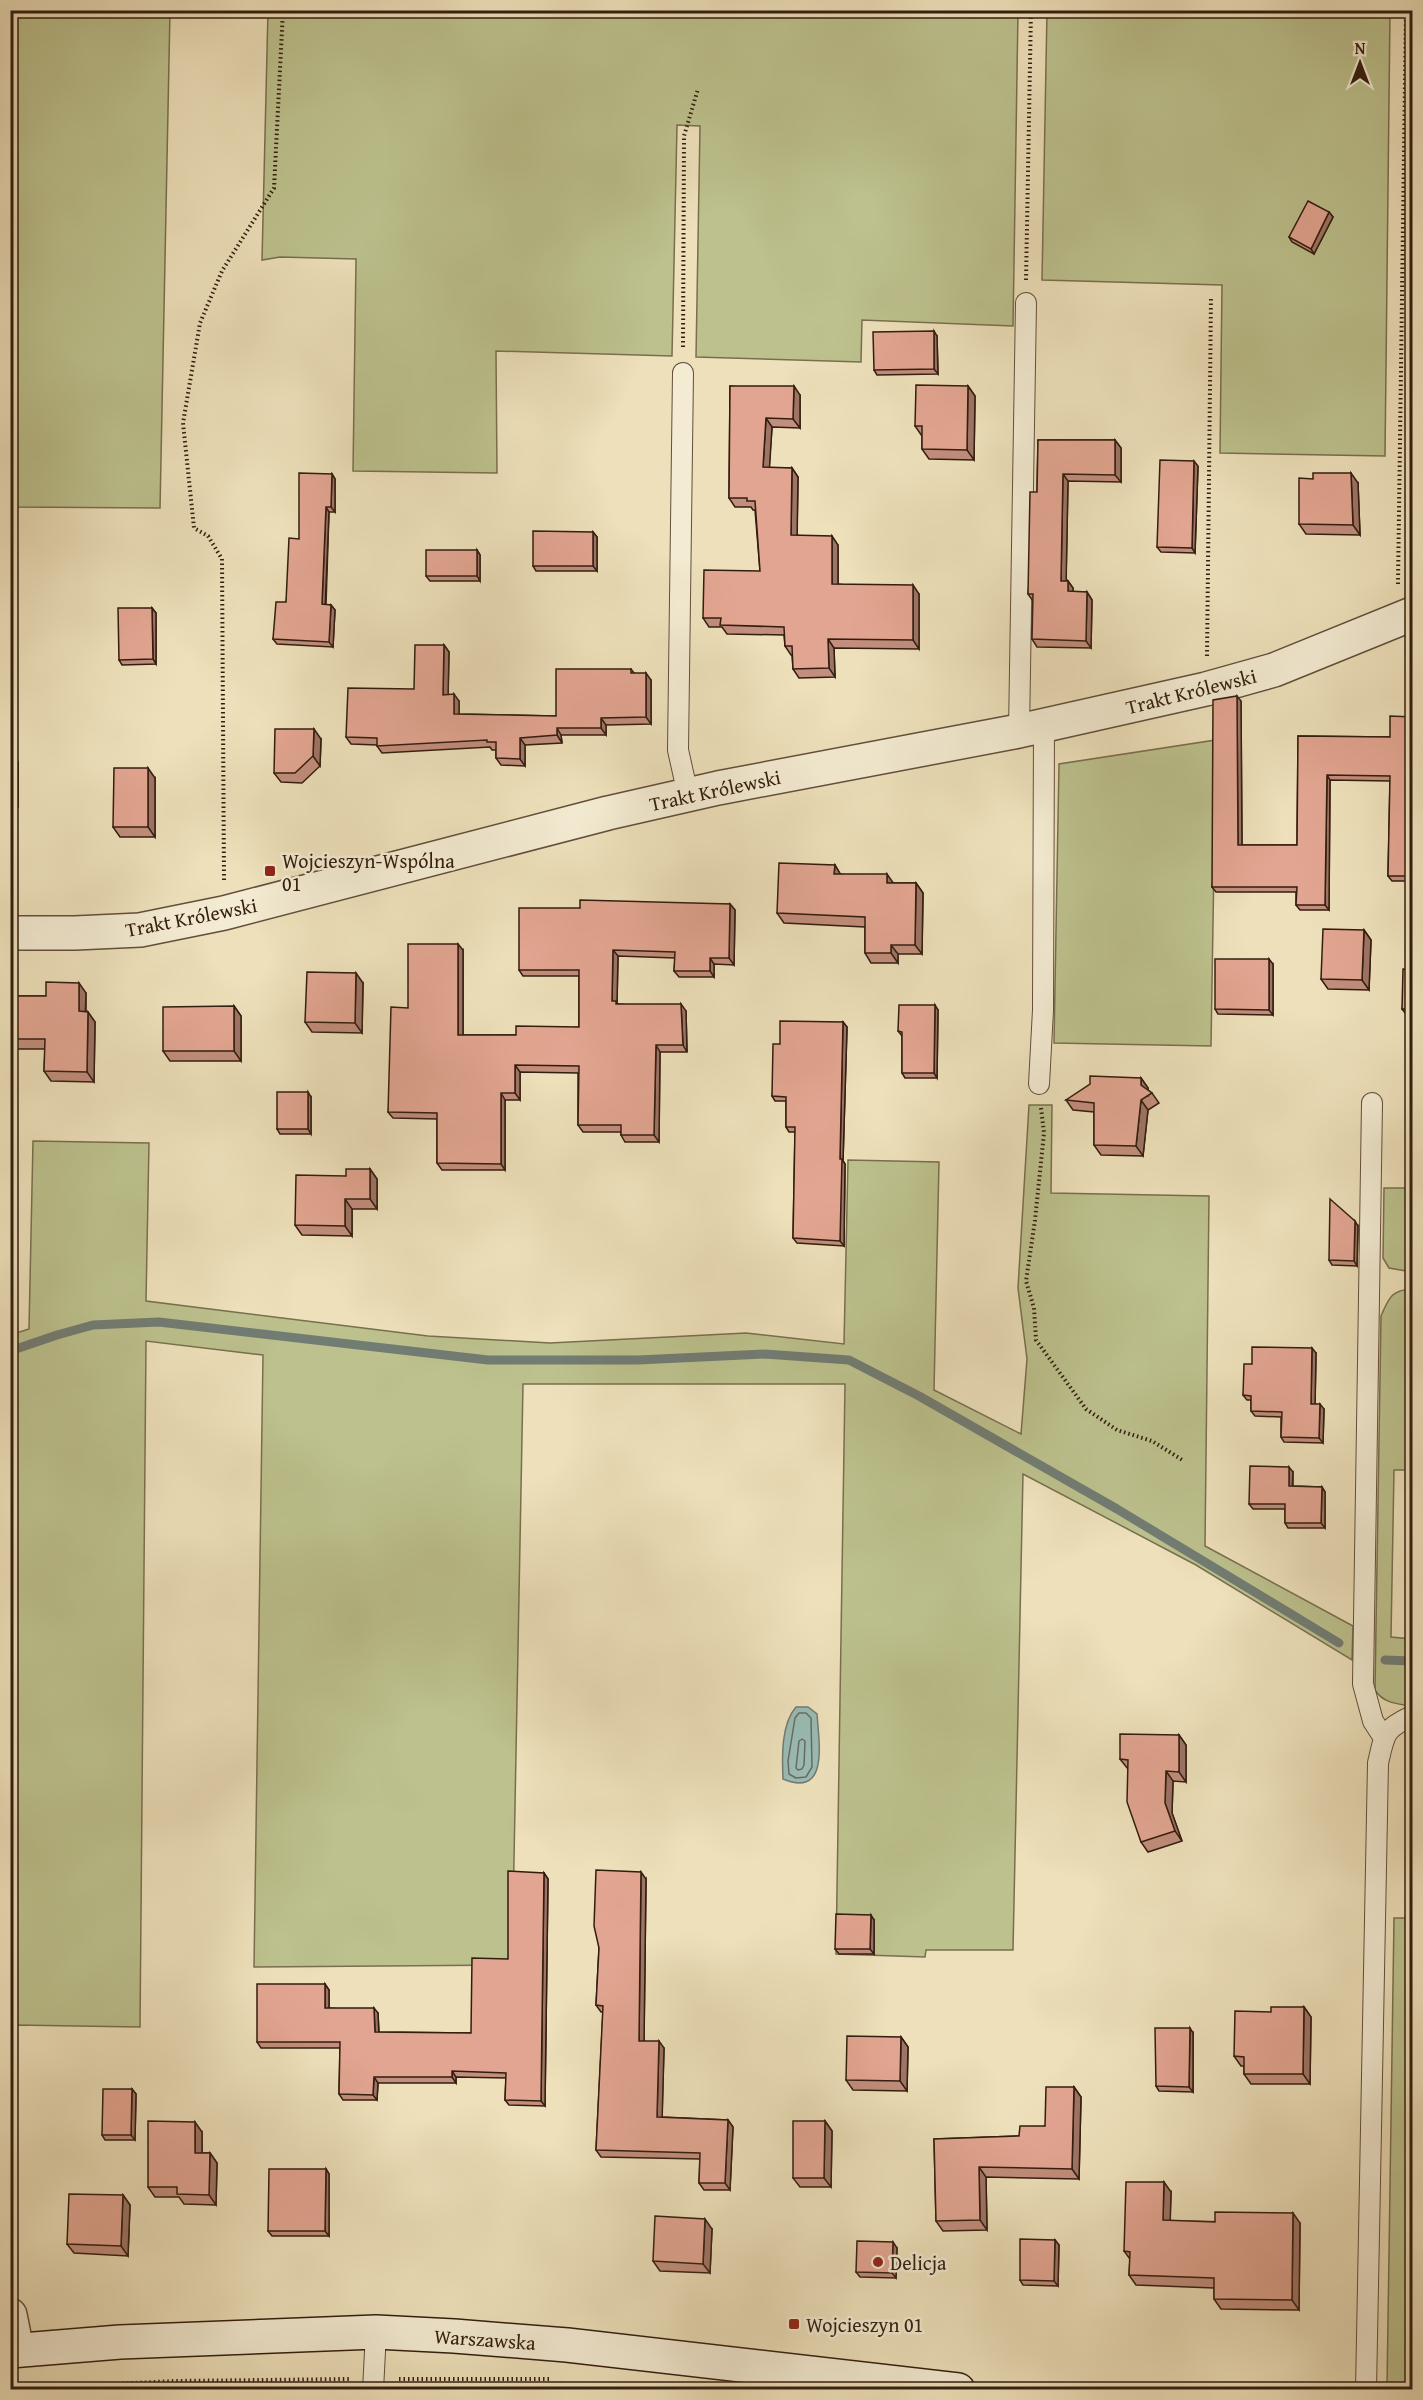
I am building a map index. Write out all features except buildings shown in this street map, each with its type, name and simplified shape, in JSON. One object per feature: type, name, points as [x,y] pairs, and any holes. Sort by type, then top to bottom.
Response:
[{"type":"street","name":"Trakt Królewski","points":[[10,933],[140,930],[224,913],[597,816],[688,795],[1032,728],[1206,689],[1274,670],[1405,617]]},
{"type":"street","points":[[10,2315],[14,2350]]},
{"type":"street","name":"Warszawska","points":[[14,2350],[120,2342],[376,2332],[567,2345],[958,2390]]},
{"type":"lane","points":[[1026,303],[1032,728],[1043,1010],[1039,1084]]},
{"type":"lane","points":[[683,373],[678,750],[688,795]]},
{"type":"lane","points":[[1372,1103],[1364,1684],[1373,1721],[1384,1738]]},
{"type":"lane","points":[[1366,2390],[1378,1763],[1384,1738],[1392,1725],[1413,1716]]},
{"type":"lane","points":[[374,2384],[376,2332]]},
{"type":"path","points":[[224,913],[222,559],[208,536],[194,528],[183,423],[200,323],[222,271],[274,188],[283,10]]},
{"type":"path","points":[[1026,303],[1031,10]]},
{"type":"path","points":[[1405,617],[1406,10]]},
{"type":"path","points":[[683,373],[684,136],[698,89]]},
{"type":"path","points":[[1206,689],[1211,297]]},
{"type":"path","points":[[1039,1084],[1044,1133],[1026,1281],[1034,1308],[1036,1340],[1086,1409],[1117,1430],[1152,1441],[1184,1461]]},
{"type":"path","points":[[10,2389],[176,2380],[374,2384],[551,2379]]},
{"type":"green space","points":[[11,10],[170,11],[160,508],[11,507]]},
{"type":"green space","points":[[268,11],[1018,11],[1013,326],[862,320],[861,362],[696,357],[700,126],[677,125],[672,356],[496,351],[497,473],[353,471],[356,259],[280,257],[262,260]]},
{"type":"green space","points":[[1047,11],[1390,11],[1385,456],[1220,453],[1222,285],[1042,280]]},
{"type":"green space","points":[[1216,740],[1211,1046],[1054,1043],[1059,764]]},
{"type":"green space","points":[[1029,1105],[1052,1105],[1051,1193],[1209,1196],[1205,1546],[1353,1626],[1352,1660],[1196,1565],[1023,1474],[1013,1950],[926,1950],[925,1957],[836,1954],[845,1384],[523,1384],[512,1965],[254,1967],[263,1355],[146,1341],[140,2027],[15,2025],[14,2186],[11,2177],[10,1335],[29,1329],[33,1141],[149,1143],[146,1301],[428,1336],[550,1343],[746,1333],[844,1344],[848,1160],[939,1162],[934,1390],[1021,1434],[1027,1359],[1018,1288]]},
{"type":"green space","points":[[1384,1188],[1412,1188],[1412,1272],[1389,1268],[1383,1258]]},
{"type":"green space","points":[[1412,1289],[1412,1470],[1394,1470],[1391,1637],[1412,1639],[1411,1706],[1386,1700],[1375,1690],[1381,1316],[1386,1304],[1395,1293]]},
{"type":"green space","points":[[1394,1918],[1412,1918],[1412,2390],[1387,2388]]},
{"type":"water","points":[[796,1707],[808,1707],[817,1714],[819,1739],[818,1765],[814,1774],[808,1781],[798,1783],[783,1779],[785,1731]]},
{"type":"waterway","points":[[10,1351],[93,1325],[159,1322],[488,1360],[638,1360],[765,1354],[849,1360],[919,1396],[1117,1509],[1339,1643]]},
{"type":"waterway","points":[[1385,1660],[1412,1661]]},
{"type":"place","name":"Wojcieszyn-Wspólna 01","points":[[270,871]]},
{"type":"place","name":"Delicja","points":[[878,2262]]},
{"type":"place","name":"Wojcieszyn 01","points":[[794,2324]]}]
